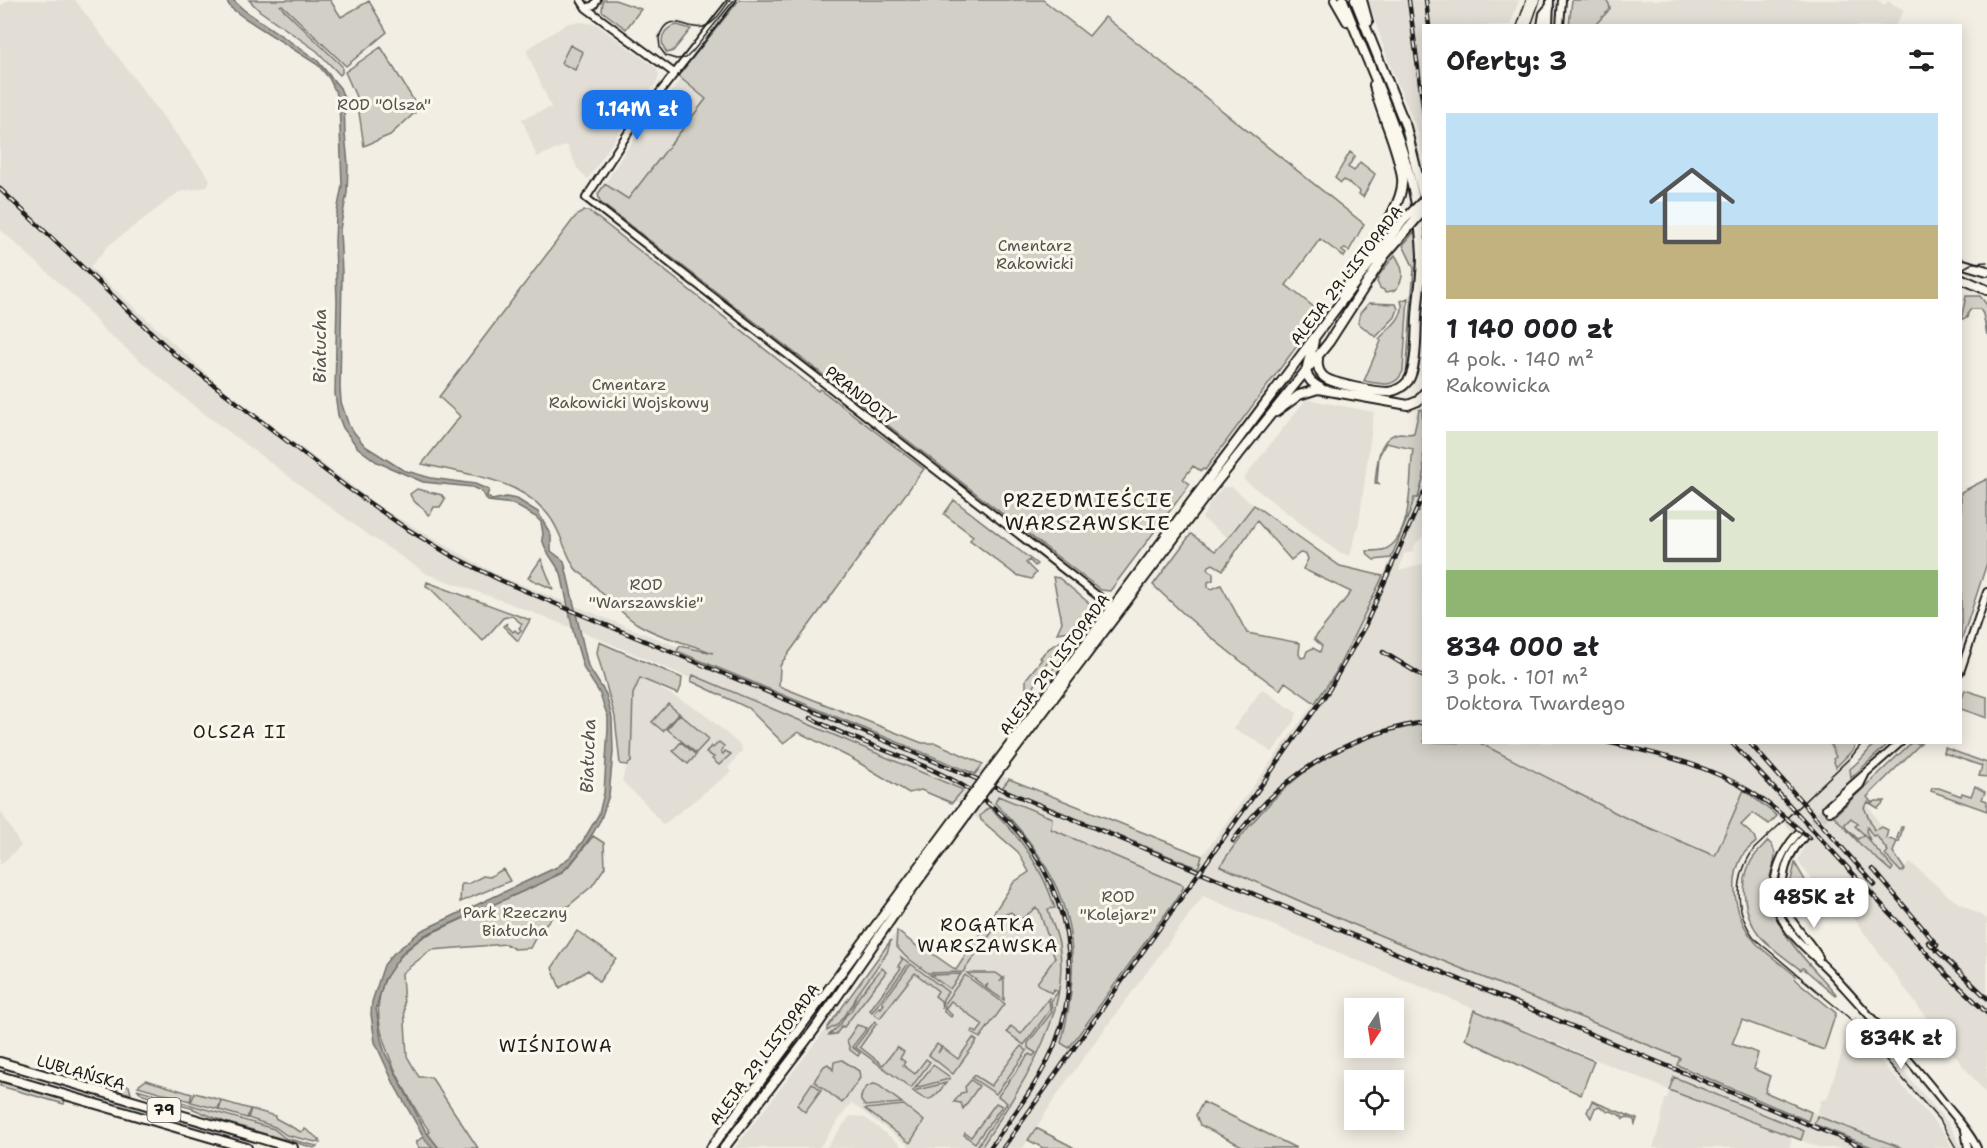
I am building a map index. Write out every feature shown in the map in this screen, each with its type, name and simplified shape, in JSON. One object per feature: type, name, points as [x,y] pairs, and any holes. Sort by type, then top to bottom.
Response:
[{"type":"main road","points":[[1335,0],[1357,37]]},
{"type":"main road","points":[[1338,306],[1344,290],[1398,201],[1402,180],[1372,75],[1343,0]]},
{"type":"main road","points":[[1355,0],[1406,127],[1422,190]]},
{"type":"main road","points":[[1362,0],[1375,49]]},
{"type":"main road","points":[[1542,24],[1544,14],[1550,4]]},
{"type":"main road","points":[[1318,358],[1317,366],[1320,374],[1331,381],[1389,392],[1398,389],[1407,381],[1413,361],[1421,271],[1420,231],[1415,194],[1395,128],[1383,95],[1372,75]]},
{"type":"main road","name":"ALEJA 29 LISTOPADA","points":[[1116,610],[1318,358],[1353,307],[1382,253],[1403,221],[1422,202]]},
{"type":"main road","points":[[1382,253],[1422,212]]},
{"type":"main road","name":"ALEJA 29 LISTOPADA","points":[[711,1148],[1116,610],[1314,337],[1382,253]]},
{"type":"main road","points":[[1962,264],[1987,271]]},
{"type":"main road","points":[[1962,279],[1987,290]]},
{"type":"main road","points":[[1314,337],[1313,349],[1306,363],[1307,372],[1311,381],[1324,389],[1408,405],[1418,401],[1422,396]]},
{"type":"main road","points":[[1270,416],[1302,393],[1324,389]]},
{"type":"main road","name":"ALEJA 29 LISTOPADA","points":[[724,1148],[814,1030],[962,815]]},
{"type":"main road","name":"LUBLAŃSKA","points":[[0,1062],[293,1148]]},
{"type":"main road","name":"LUBLAŃSKA","points":[[0,1076],[247,1148]]},
{"type":"street","points":[[580,0],[586,8],[674,73],[732,0]]},
{"type":"street","points":[[586,8],[594,5],[597,0]]},
{"type":"street","points":[[1560,24],[1562,0]]},
{"type":"street","points":[[1549,24],[1550,4]]},
{"type":"street","name":"PRANDOTY","points":[[674,73],[624,139],[586,198],[1116,610]]},
{"type":"street","points":[[1962,666],[1987,592]]},
{"type":"street","points":[[1828,810],[1860,785],[1866,775],[1898,744]]},
{"type":"street","points":[[1801,836],[1787,847],[1779,863],[1775,881],[1775,899],[1780,915],[1789,929],[1935,1091],[1977,1148]]},
{"type":"street","points":[[1965,1129],[1968,1148]]},
{"type":"shaded area","points":[[9,0],[75,0],[210,179],[207,187],[179,192],[109,245],[90,267],[219,385],[381,508],[498,575],[1202,856],[1335,674],[1383,576],[1414,498],[1418,498],[1422,480],[1422,538],[1416,543],[1412,552],[1404,554],[1399,571],[1422,564],[1422,724],[1380,734],[1352,744],[1304,773],[1252,822],[1220,866],[1817,1114],[1821,1100],[1827,1099],[1847,1037],[1850,1034],[1857,1034],[1946,1135],[1952,1148],[1821,1148],[1792,1137],[1789,1148],[1653,1148],[1669,1090],[1203,896],[1063,1086],[1023,1148],[912,1148],[851,1103],[819,1148],[735,1148],[897,931],[956,970],[1029,872],[1018,852],[938,786],[593,636],[427,574],[361,530],[194,406],[103,329],[79,301],[0,229],[0,6]],"holes":[[[1051,829],[1182,885],[1179,895],[1141,947]]]},
{"type":"shaded area","points":[[226,0],[233,0],[317,60],[340,88],[344,98],[348,164],[347,193],[340,229],[342,274],[340,388],[341,402],[349,426],[365,446],[403,470],[431,478],[475,484],[489,490],[487,496],[492,500],[506,497],[517,499],[538,512],[551,536],[551,551],[564,561],[588,666],[606,694],[612,718],[613,752],[609,795],[601,819],[578,855],[564,870],[544,882],[425,935],[403,952],[384,980],[376,1008],[385,1053],[425,1130],[439,1148],[433,1148],[426,1141],[395,1086],[375,1042],[371,1014],[372,1002],[384,965],[393,954],[421,931],[557,867],[571,856],[599,814],[604,793],[608,717],[599,692],[584,669],[574,635],[561,573],[546,550],[542,539],[541,522],[513,504],[488,501],[481,491],[472,487],[423,482],[377,462],[358,448],[343,428],[338,415],[335,393],[337,301],[335,242],[336,217],[342,186],[339,99],[329,78],[318,65],[243,17],[231,8]]},
{"type":"shaded area","points":[[1368,0],[1519,0],[1510,24],[1422,24],[1422,154],[1419,135],[1389,63]]},
{"type":"shaded area","points":[[1572,0],[1877,0],[1885,5],[1888,1],[1904,10],[1896,24],[1569,24]]},
{"type":"shaded area","points":[[677,20],[695,26],[706,25],[696,29],[677,23],[669,25],[664,30],[660,38],[661,48],[669,56],[679,58],[677,61],[662,55],[657,40],[664,25]]},
{"type":"shaded area","points":[[568,23],[596,24],[656,68],[659,74],[657,82],[626,122],[588,179],[577,168],[567,145],[537,157],[522,119],[551,107],[526,50]]},
{"type":"shaded area","points":[[681,79],[706,99],[627,200],[605,184],[626,150]]},
{"type":"shaded area","points":[[1306,399],[1374,412],[1359,523],[1350,556],[1338,552],[1243,479]]},
{"type":"shaded area","points":[[1223,487],[1232,487],[1254,505],[1228,538],[1202,518]]},
{"type":"shaded area","points":[[641,678],[701,711],[741,746],[742,751],[728,768],[731,772],[663,825],[622,781],[627,765],[631,761],[633,693]]},
{"type":"shaded area","points":[[1262,689],[1297,713],[1272,753],[1254,739],[1233,729]]},
{"type":"shaded area","points":[[1482,744],[1851,744],[1851,778],[1864,807],[1868,804],[1882,827],[1875,831],[1890,854],[1893,852],[1905,867],[1911,863],[1951,898],[1987,919],[1987,1095],[1943,1041],[1940,1042],[1941,1038],[1836,894],[1820,891],[1798,861],[1805,844],[1777,816],[1748,793],[1744,791],[1715,856],[1624,817]]},
{"type":"shaded area","points":[[0,810],[21,846],[0,865]]},
{"type":"shaded area","points":[[1855,1016],[1949,1124],[1962,1148],[1954,1148],[1942,1126],[1849,1022]]},
{"type":"shaded area","points":[[850,1116],[864,1117],[901,1145],[899,1148],[826,1148]]},
{"type":"green space","name":"ROD \"Olsza\"","points":[[249,0],[330,0],[341,17],[369,1],[387,32],[346,66],[282,5],[280,6],[342,66],[340,75],[317,51],[260,11]]},
{"type":"green space","points":[[603,0],[615,0],[641,9],[626,29],[602,11]]},
{"type":"green space","name":"Cmentarz Rakowicki","points":[[739,0],[1043,0],[1089,36],[1105,17],[1364,224],[1349,251],[1345,248],[1342,251],[1346,254],[1344,257],[1320,239],[1286,285],[1319,311],[1319,316],[1205,470],[1201,471],[1193,466],[1183,479],[1190,484],[1110,591],[1101,590],[600,202],[598,194],[605,184],[628,199],[706,99],[678,76]]},
{"type":"green space","points":[[1572,0],[1606,0],[1609,4],[1610,9],[1596,24],[1569,24]]},
{"type":"green space","points":[[677,25],[691,29],[673,51],[667,53],[662,40],[663,36],[668,29]]},
{"type":"green space","points":[[570,45],[583,52],[575,70],[561,63]]},
{"type":"green space","name":"ROD \"Olsza\"","points":[[381,47],[419,109],[390,135],[364,146],[357,99],[345,72]]},
{"type":"green space","points":[[1350,152],[1355,156],[1348,167],[1354,171],[1360,162],[1375,174],[1363,197],[1359,194],[1360,191],[1344,180],[1341,183],[1335,178]]},
{"type":"green space","name":"Cmentarz Rakowicki Wojskowy","points":[[584,211],[589,211],[818,391],[820,389],[924,469],[783,661],[780,666],[779,686],[922,743],[936,743],[983,764],[975,774],[677,651],[680,646],[713,653],[655,633],[636,623],[611,603],[576,570],[550,517],[533,500],[504,484],[471,474],[422,464],[460,416],[439,397],[575,217]]},
{"type":"green space","points":[[1416,230],[1418,269],[1406,376],[1414,268],[1403,245]]},
{"type":"green space","points":[[1395,255],[1400,264],[1402,277],[1395,290],[1387,292],[1380,288],[1377,282],[1379,275]]},
{"type":"green space","points":[[1966,296],[1980,296],[1987,305],[1987,335],[1980,309],[1971,309],[1967,318],[1962,319]]},
{"type":"green space","points":[[1408,298],[1403,371],[1400,377],[1387,384],[1364,381],[1381,341],[1379,339],[1399,317],[1401,301]]},
{"type":"green space","points":[[1369,303],[1396,304],[1398,309],[1395,317],[1376,337],[1358,323],[1360,313]]},
{"type":"green space","points":[[1422,409],[1422,483],[1418,498],[1414,498],[1391,558],[1374,560],[1367,551],[1386,549],[1395,542],[1406,518],[1413,449],[1386,443],[1379,455],[1387,440],[1392,435],[1414,433],[1419,410]]},
{"type":"green space","points":[[1379,457],[1377,482],[1380,484],[1375,483]]},
{"type":"green space","points":[[1987,479],[1987,563],[1962,639],[1962,492]]},
{"type":"green space","points":[[417,489],[442,495],[445,499],[440,507],[434,507],[428,515],[411,498],[410,494]]},
{"type":"green space","points":[[954,500],[1037,564],[1035,566],[1029,560],[1026,563],[1036,573],[1031,579],[1016,575],[970,540],[973,536],[944,514]]},
{"type":"green space","points":[[1254,505],[1340,566],[1383,576],[1335,674],[1315,703],[1285,682],[1280,690],[1263,678],[1214,640],[1153,585],[1191,534],[1215,551]],"holes":[[[1257,521],[1291,560],[1300,553],[1306,554],[1308,559],[1303,569],[1351,592],[1314,639],[1322,646],[1320,652],[1313,648],[1301,658],[1300,643],[1247,633],[1221,585],[1212,589],[1208,587],[1208,582],[1213,580],[1213,573],[1208,569],[1209,566],[1213,564],[1223,570]]]},
{"type":"green space","name":"ROD \"Warszawskie\"","points":[[541,559],[553,589],[528,578]]},
{"type":"green space","points":[[1053,577],[1059,578],[1095,608],[1087,624],[1057,633],[1062,622]]},
{"type":"green space","points":[[427,582],[530,620],[518,641],[503,626],[507,623],[506,625],[513,632],[515,630],[518,633],[521,630],[519,628],[522,624],[512,616],[503,618],[483,641],[426,586]]},
{"type":"green space","points":[[1086,638],[1037,703],[1045,684],[1062,657],[1069,649]]},
{"type":"green space","points":[[1064,640],[1040,672],[1032,693],[1026,688],[1026,679],[1045,652]]},
{"type":"green space","name":"ROD \"Warszawskie\"","points":[[599,642],[682,678],[678,694],[640,678],[633,694],[631,762],[627,765],[620,764],[615,717],[597,653]]},
{"type":"green space","points":[[693,675],[963,790],[952,803],[921,790],[909,793],[851,758],[798,732],[783,743],[748,708],[691,681]]},
{"type":"green space","points":[[1965,690],[1987,697],[1987,718],[1962,709]]},
{"type":"green space","points":[[668,704],[679,713],[663,731],[652,722]]},
{"type":"green space","points":[[680,714],[709,739],[696,753],[667,729]]},
{"type":"green space","points":[[1422,724],[1422,744],[1482,744],[1624,817],[1715,856],[1744,790],[1777,816],[1769,824],[1753,813],[1741,825],[1754,836],[1756,842],[1744,853],[1735,877],[1739,913],[1743,924],[1756,943],[1836,1013],[1824,1050],[1742,1020],[1732,1044],[1758,1053],[1754,1069],[1770,1076],[1765,1092],[1811,1112],[1808,1121],[1677,1065],[1680,1058],[1350,923],[1220,866],[1247,829],[1295,780],[1332,754],[1361,740]]},
{"type":"green space","points":[[681,742],[696,755],[688,764],[673,751]]},
{"type":"green space","points":[[719,742],[724,746],[721,752],[723,754],[725,751],[731,754],[719,765],[712,759],[714,757],[706,753],[711,746],[713,748]]},
{"type":"green space","points":[[1830,744],[1855,744],[1854,749],[1836,767],[1833,759],[1836,757]]},
{"type":"green space","points":[[1874,744],[1888,744],[1851,778],[1850,769]]},
{"type":"green space","points":[[1910,744],[1920,744],[1867,797],[1872,803],[1885,801],[1878,808],[1868,802],[1864,807],[1874,830],[1882,827],[1888,830],[1886,838],[1896,841],[1903,827],[1899,842],[1897,841],[1893,852],[1905,870],[1901,872],[1885,855],[1888,851],[1867,827],[1866,831],[1870,840],[1855,826],[1858,824],[1851,818],[1845,824],[1846,828],[1858,839],[1864,835],[1893,868],[1891,871],[1860,844],[1834,816]]},
{"type":"green space","points":[[1945,748],[1987,763],[1987,777],[1979,776],[1982,766],[1944,753]]},
{"type":"green space","points":[[1009,779],[1202,856],[1198,868],[1002,788]]},
{"type":"green space","points":[[1975,786],[1985,792],[1982,799],[1987,801],[1987,811],[1931,791],[1932,788],[1939,788],[1961,796],[1962,793],[1971,796]]},
{"type":"green space","name":"ROD \"Kolejarz\"","points":[[998,796],[1052,818],[1051,829],[1183,885],[1179,895],[1069,1048],[1061,1043],[1069,1007],[1072,974],[1071,942],[1066,912],[1055,884],[1040,857],[1020,830],[995,803]]},
{"type":"green space","points":[[989,807],[1011,829],[1029,853],[1044,879],[1055,908],[1048,909],[1059,944],[1061,971],[1058,999],[1039,1052],[1011,1102],[981,1148],[978,1145],[1007,1103],[998,1096],[1029,1054],[1033,1056],[1036,1053],[1028,1048],[1028,1043],[1052,1012],[1051,1001],[1058,992],[1054,989],[1051,993],[1037,983],[1055,958],[1039,910],[1036,908],[1020,920],[1011,912],[1006,914],[987,939],[994,945],[988,953],[980,948],[963,972],[928,973],[905,956],[896,946],[897,931],[922,950],[927,950],[956,970],[1014,882],[1029,872],[1018,852],[981,820],[980,816]]},
{"type":"green space","name":"Park Rzeczny Białucha","points":[[593,836],[604,843],[605,867],[592,886],[567,907],[558,911],[539,931],[530,948],[514,949],[506,944],[431,950],[402,973],[407,1056],[419,1077],[431,1077],[478,1148],[419,1148],[416,1142],[430,1132],[402,1084],[384,1042],[379,1022],[382,986],[391,969],[405,952],[425,936],[560,874],[572,863]]},
{"type":"green space","points":[[1768,841],[1774,851],[1775,860],[1769,882],[1764,882],[1769,883],[1776,916],[1792,944],[1835,995],[1803,968],[1801,970],[1770,946],[1761,937],[1750,918],[1746,908],[1744,885],[1746,874],[1756,854]]},
{"type":"green space","points":[[1795,863],[1810,889],[1792,901],[1791,880]]},
{"type":"green space","points":[[503,869],[510,881],[460,902],[461,884],[468,884],[483,876],[490,877]]},
{"type":"green space","points":[[577,931],[616,958],[599,982],[588,970],[560,988],[552,968]]},
{"type":"green space","points":[[891,940],[887,953],[853,1004],[837,1025],[827,1031],[827,1028]]},
{"type":"green space","points":[[901,957],[909,963],[872,1012],[870,1010],[901,968],[898,966],[902,960]]},
{"type":"green space","points":[[911,964],[948,992],[943,999],[942,1009],[941,1001],[935,996],[938,991],[915,973],[880,1018],[874,1014],[884,1004],[882,1003]]},
{"type":"green space","points":[[882,968],[886,972],[844,1027],[842,1026],[836,1034],[829,1035],[840,1025]]},
{"type":"green space","points":[[967,973],[996,973],[1003,978],[1000,982],[1004,978],[1004,1000],[986,988],[988,984],[985,987]]},
{"type":"green space","points":[[961,974],[950,989],[930,975]]},
{"type":"green space","points":[[965,975],[1005,1004],[980,1038],[971,1032],[973,1030],[977,1033],[983,1025],[951,1001],[945,1009],[952,1015],[951,1017],[944,1012],[945,1002]]},
{"type":"green space","points":[[1049,998],[1050,1010],[1024,1045],[1007,1032],[1011,1026],[1021,1034]]},
{"type":"green space","points":[[1474,1010],[1594,1061],[1581,1095],[1465,1039]]},
{"type":"green space","points":[[875,1021],[877,1023],[860,1047],[883,1065],[897,1047],[904,1052],[900,1058],[905,1062],[903,1065],[915,1074],[926,1059],[930,1062],[911,1088],[855,1047]]},
{"type":"green space","points":[[857,1025],[867,1028],[852,1047],[860,1053],[858,1056],[850,1050],[847,1040]]},
{"type":"green space","points":[[973,1038],[977,1041],[953,1074],[929,1055],[937,1044],[941,1047],[938,1053],[942,1047],[958,1059]]},
{"type":"green space","points":[[1021,1046],[1027,1051],[996,1094],[972,1078],[974,1075],[991,1086]]},
{"type":"green space","points":[[842,1060],[859,1071],[860,1078],[842,1103],[814,1081],[824,1066],[828,1064],[833,1070],[834,1062]]},
{"type":"green space","points":[[933,1065],[950,1077],[949,1079],[915,1088]]},
{"type":"green space","points":[[94,1076],[129,1086],[131,1094],[92,1083]]},
{"type":"green space","points":[[1674,1077],[1804,1131],[1801,1140],[1669,1090]]},
{"type":"green space","points":[[146,1080],[192,1094],[190,1101],[138,1086]]},
{"type":"green space","points":[[971,1080],[979,1086],[963,1109],[961,1103],[954,1102],[961,1093],[966,1092],[965,1087]]},
{"type":"green space","points":[[0,1082],[65,1100],[64,1104],[0,1086]]},
{"type":"green space","points":[[812,1083],[821,1090],[805,1112],[797,1105]]},
{"type":"green space","points":[[946,1083],[935,1096],[928,1099],[913,1091]]},
{"type":"green space","points":[[874,1084],[902,1103],[865,1106],[861,1101],[863,1092],[868,1086]]},
{"type":"green space","points":[[137,1089],[274,1129],[285,1138],[317,1146],[314,1148],[225,1122],[191,1108],[143,1095]]},
{"type":"green space","points":[[195,1093],[221,1100],[218,1109],[191,1102]]},
{"type":"green space","points":[[222,1101],[250,1109],[247,1118],[219,1110]]},
{"type":"green space","points":[[1592,1101],[1637,1119],[1635,1124],[1634,1120],[1627,1117],[1623,1119],[1622,1116],[1611,1111],[1607,1112],[1599,1106],[1595,1108],[1591,1118],[1587,1112]]},
{"type":"green space","points":[[1203,1102],[1296,1148],[1246,1148],[1200,1125],[1196,1115]]},
{"type":"green space","points":[[996,1103],[1002,1106],[975,1143],[964,1135],[965,1133],[971,1137]]},
{"type":"green space","points":[[904,1105],[924,1121],[910,1143],[865,1109]]},
{"type":"green space","points":[[251,1109],[275,1116],[301,1132],[305,1129],[319,1139],[320,1143],[286,1135],[275,1127],[248,1118]]},
{"type":"green space","points":[[1817,1116],[1902,1148],[1874,1148],[1814,1124]]},
{"type":"green space","points":[[1036,1128],[1074,1148],[1043,1148],[1028,1140]]},
{"type":"tunnel","points":[[1798,833],[1826,808]]},
{"type":"tunnel","points":[[1803,838],[1830,812]]},
{"type":"tram line","points":[[730,0],[718,16],[703,27],[672,22],[667,24],[659,38],[660,48],[666,56],[676,59],[686,58],[734,0]]},
{"type":"tram line","points":[[1518,24],[1526,0]]},
{"type":"tram line","points":[[1532,24],[1540,0]]},
{"type":"tram line","points":[[1962,269],[1973,263],[1987,262]]},
{"type":"tram line","points":[[1861,744],[1852,756],[1754,849],[1747,860],[1740,882],[1740,906],[1743,917],[1755,939],[1848,1017],[1941,1122],[1956,1148]]},
{"type":"railway","points":[[1409,0],[1422,99]]},
{"type":"railway","points":[[1426,0],[1429,24]]},
{"type":"railway","points":[[0,189],[174,354],[348,488],[404,527],[452,556],[563,607],[1865,1148]]},
{"type":"railway","points":[[1003,1148],[1329,690],[1365,626],[1422,498]]},
{"type":"railway","points":[[1383,652],[1422,676]]},
{"type":"railway","points":[[811,718],[947,777],[995,809],[1021,836],[1042,866],[1057,899],[1066,934],[1069,971],[1066,1008],[1055,1044],[1042,1072],[990,1148]]},
{"type":"railway","points":[[1233,841],[1271,797],[1316,762],[1368,737],[1422,722]]},
{"type":"railway","points":[[1615,744],[1681,761],[1734,782],[1759,797],[1809,838]]},
{"type":"railway","points":[[1733,744],[1946,974],[1987,1013]]},
{"type":"railway","points":[[1751,744],[1875,885]]},
{"type":"railway","points":[[1873,869],[1937,945]]},
{"type":"railway","points":[[1928,942],[1987,998]]},
{"type":"district","name":"PRZEDMIEŚCIE WARSZAWSKIE","points":[[1088,512]]},
{"type":"district","name":"OLSZA II","points":[[240,732]]},
{"type":"district","name":"ROGATKA WARSZAWSKA","points":[[988,935]]},
{"type":"district","name":"WIŚNIOWA","points":[[556,1046]]},
{"type":"water label","name":"Białucha","points":[[320,346]]},
{"type":"water label","name":"Białucha","points":[[588,756]]}]
